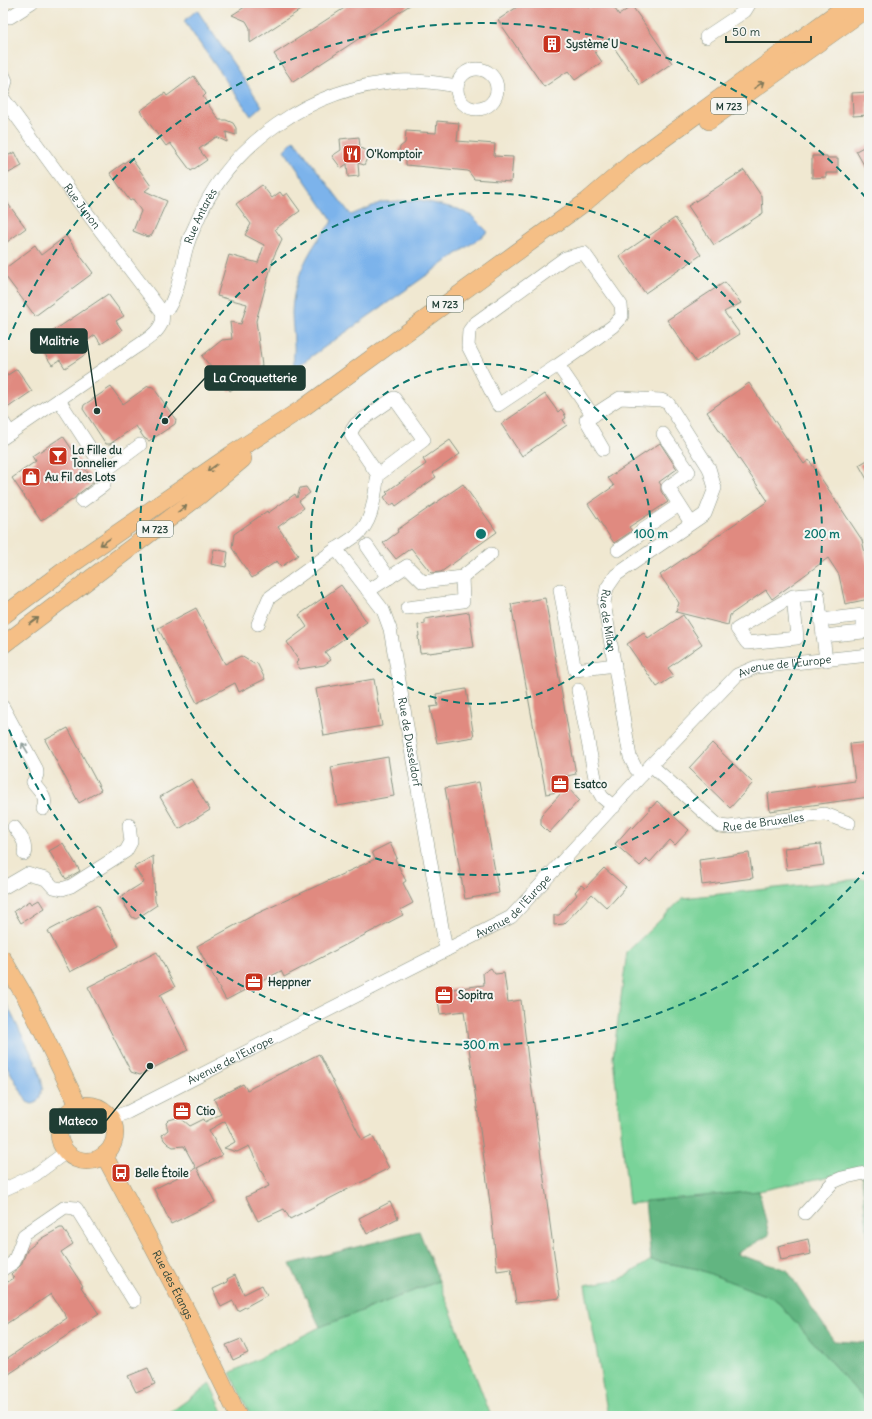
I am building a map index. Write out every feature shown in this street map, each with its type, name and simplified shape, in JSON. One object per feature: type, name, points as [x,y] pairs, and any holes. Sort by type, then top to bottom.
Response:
[{"type":"main road","name":"M 723","points":[[3,616],[74,563],[232,454],[303,408],[587,201],[636,159],[850,3]]},
{"type":"main road","name":"M 723","points":[[587,201],[651,162],[869,7]]},
{"type":"main road","name":"M 723","points":[[3,645],[198,497],[303,408]]},
{"type":"main road","points":[[3,959],[27,1000],[78,1105]]},
{"type":"main road","points":[[78,1105],[94,1105],[103,1109],[110,1118],[114,1125],[115,1136],[112,1146],[104,1155],[98,1159],[82,1161],[74,1158],[66,1152],[60,1142],[59,1128],[62,1119],[67,1112],[78,1105]]},
{"type":"main road","name":"Rue des Étangs","points":[[104,1155],[193,1322],[238,1416]]},
{"type":"street","points":[[3,15],[10,17],[32,3]]},
{"type":"street","points":[[706,37],[745,11],[750,3]]},
{"type":"street","points":[[3,74],[6,81],[3,91]]},
{"type":"street","name":"Rue Antarès","points":[[7,435],[149,338],[158,329],[162,322],[163,314],[170,306],[175,295],[187,246],[207,200],[221,178],[259,137],[289,117],[314,103],[339,92],[370,85],[401,81],[433,82],[457,86]]},
{"type":"street","name":"Rue Junon","points":[[3,98],[163,314]]},
{"type":"street","points":[[584,252],[621,305],[622,316],[613,326],[558,365],[498,405],[468,346],[469,331],[474,324],[565,258],[584,252]]},
{"type":"street","points":[[558,365],[593,416],[586,420],[603,449]]},
{"type":"street","points":[[258,624],[269,598],[358,534],[369,518],[374,504],[378,475],[351,435],[352,430],[356,424],[394,398],[424,440],[378,475]]},
{"type":"street","name":"Rue de Milan","points":[[593,416],[620,398],[661,400],[668,403],[709,468],[715,488],[705,514],[616,575],[607,588],[604,604],[630,757],[636,769],[642,775]]},
{"type":"street","points":[[59,400],[105,471],[104,485],[82,501]]},
{"type":"street","points":[[3,422],[7,435]]},
{"type":"street","points":[[663,434],[689,472],[668,487],[691,523]]},
{"type":"street","points":[[105,471],[140,445]]},
{"type":"street","points":[[618,550],[638,536],[642,529],[679,505]]},
{"type":"street","points":[[367,546],[389,578]]},
{"type":"street","name":"Rue de Dusseldorf","points":[[336,549],[383,610],[390,629],[446,950]]},
{"type":"street","points":[[368,591],[407,566],[423,582],[462,577],[491,554]]},
{"type":"street","points":[[407,608],[463,601],[462,577]]},
{"type":"street","points":[[560,590],[575,670],[615,665]]},
{"type":"street","points":[[794,596],[797,638],[747,643],[737,629],[794,596],[818,594],[826,660]]},
{"type":"street","points":[[821,620],[863,615],[862,632],[823,636]]},
{"type":"street","name":"Avenue de l'Europe","points":[[110,1118],[135,1108],[511,917],[614,807],[651,765],[737,675],[756,667],[869,655]]},
{"type":"street","points":[[578,690],[597,788],[602,797],[614,807]]},
{"type":"street","points":[[3,707],[38,773],[33,782],[44,797],[45,803],[43,809]]},
{"type":"street","name":"Rue de Bruxelles","points":[[651,765],[719,826],[729,827],[825,814],[849,823]]},
{"type":"street","points":[[3,888],[28,874],[46,879],[53,887],[62,889],[71,886],[126,851],[131,842],[129,825]]},
{"type":"street","points":[[14,827],[24,841],[26,848],[24,854]]},
{"type":"street","points":[[3,1190],[35,1175],[66,1152]]},
{"type":"street","points":[[805,1213],[833,1182],[842,1178],[869,1172]]},
{"type":"street","points":[[3,1269],[14,1262],[24,1235],[65,1207],[76,1208],[134,1301]]},
{"type":"green space","points":[[869,878],[869,1168],[759,1191],[629,1204],[613,1058],[627,952],[683,898]]},
{"type":"green space","points":[[869,1168],[869,1251],[861,1170]]},
{"type":"green space","points":[[759,1191],[769,1235],[736,1254],[787,1270],[834,1341],[869,1343],[869,1405],[775,1299],[698,1269],[651,1260],[645,1201]]},
{"type":"green space","points":[[419,1231],[439,1281],[320,1327],[290,1264]]},
{"type":"green space","points":[[651,1260],[698,1269],[775,1299],[869,1405],[869,1416],[608,1416],[585,1285],[621,1279]]},
{"type":"green space","points":[[439,1281],[491,1416],[251,1416],[230,1373],[320,1327]]},
{"type":"green space","points":[[210,1384],[225,1416],[165,1416]]},
{"type":"water","points":[[197,10],[262,106],[251,116],[184,21]]},
{"type":"water","points":[[294,140],[351,215],[382,202],[420,200],[458,209],[472,216],[488,232],[295,368],[292,313],[293,300],[299,276],[310,252],[333,221],[284,150]]},
{"type":"water","points":[[3,997],[38,1067],[43,1087],[36,1103],[32,1104],[27,1102],[3,1059]]},
{"type":"building","points":[[251,3],[311,3],[250,43],[250,28],[246,21],[232,15]]},
{"type":"building","points":[[352,3],[413,3],[293,82],[274,54]]},
{"type":"building","name":"Système U","points":[[523,3],[585,3],[589,8],[596,3],[611,3],[619,15],[632,6],[672,63],[640,85],[608,39],[593,49],[602,62],[575,80],[568,71],[544,87],[498,20]]},
{"type":"building","points":[[194,76],[206,94],[203,97],[219,120],[226,120],[233,123],[236,128],[236,135],[226,132],[227,142],[216,137],[199,149],[207,160],[191,171],[170,143],[166,146],[140,111],[165,93],[167,96]]},
{"type":"building","points":[[869,92],[869,101],[867,102],[868,115],[853,116],[852,93]]},
{"type":"building","points":[[437,121],[459,123],[457,141],[495,144],[494,156],[513,157],[511,182],[474,179],[468,171],[406,165],[406,158],[399,153],[399,151],[400,147],[405,143],[406,131],[436,133]]},
{"type":"building","points":[[359,137],[360,148],[370,152],[364,165],[358,163],[359,176],[348,177],[347,164],[341,168],[332,156],[341,150],[340,139]]},
{"type":"building","points":[[869,144],[869,174],[856,151]]},
{"type":"building","points":[[15,152],[22,166],[3,176],[3,158]]},
{"type":"building","points":[[812,156],[838,158],[838,173],[826,173],[826,177],[812,178]]},
{"type":"building","points":[[131,158],[151,186],[145,191],[167,201],[152,235],[148,237],[133,231],[141,211],[133,199],[130,201],[110,173]]},
{"type":"building","points":[[744,170],[762,197],[763,213],[714,245],[688,206]]},
{"type":"building","points":[[262,185],[272,198],[280,192],[283,196],[287,193],[300,211],[275,229],[282,239],[274,256],[256,321],[262,366],[230,391],[202,356],[222,340],[232,339],[230,322],[241,324],[247,304],[217,296],[229,255],[258,263],[264,245],[245,235],[251,224],[236,204]]},
{"type":"building","points":[[3,197],[26,228],[3,245]]},
{"type":"building","points":[[675,218],[701,255],[645,293],[619,256]]},
{"type":"building","points":[[66,236],[93,273],[35,316],[3,273],[3,270],[35,246],[41,255]]},
{"type":"building","points":[[725,282],[741,303],[724,312],[740,334],[696,362],[667,320]]},
{"type":"building","points":[[108,294],[124,316],[116,321],[122,330],[101,344],[95,335],[81,345],[86,354],[65,368],[60,360],[52,365],[37,342]]},
{"type":"building","points":[[17,369],[32,391],[3,411],[3,378]]},
{"type":"building","points":[[749,383],[804,464],[809,460],[862,540],[869,571],[869,599],[845,604],[839,575],[828,558],[772,599],[766,590],[730,615],[728,625],[676,612],[679,603],[660,575],[768,501],[707,412]]},
{"type":"building","points":[[148,386],[153,387],[176,420],[175,424],[149,441],[144,438],[136,426],[110,444],[106,444],[83,409],[84,405],[111,387],[123,404]]},
{"type":"building","points":[[545,394],[558,412],[561,409],[564,413],[566,418],[563,420],[567,425],[522,456],[501,424]]},
{"type":"building","points":[[63,436],[94,482],[75,498],[41,521],[12,478],[36,461],[33,456]]},
{"type":"building","points":[[450,440],[460,454],[433,473],[436,477],[396,506],[394,503],[390,506],[384,497],[388,494],[386,492],[426,464],[423,459]]},
{"type":"building","points":[[660,443],[677,469],[659,482],[661,485],[661,491],[668,502],[629,527],[632,531],[614,543],[588,504],[614,486],[608,478]]},
{"type":"building","points":[[869,459],[869,483],[859,465]]},
{"type":"building","points":[[463,484],[497,532],[441,572],[431,573],[411,548],[396,559],[383,543],[398,532],[397,530]]},
{"type":"building","points":[[306,487],[310,493],[299,501],[304,508],[278,527],[298,555],[281,567],[277,561],[252,578],[232,548],[234,534],[295,494],[297,498],[300,488]]},
{"type":"building","points":[[214,549],[228,552],[226,567],[211,564]]},
{"type":"building","points":[[341,585],[367,622],[325,652],[331,660],[324,665],[300,669],[296,663],[299,660],[287,642],[307,627],[299,615]]},
{"type":"building","points":[[545,598],[576,774],[567,776],[569,789],[579,800],[549,833],[541,825],[541,815],[563,791],[546,794],[511,604]]},
{"type":"building","points":[[196,608],[225,664],[241,656],[254,664],[257,663],[265,679],[239,692],[235,683],[197,703],[158,628]]},
{"type":"building","points":[[469,612],[474,647],[420,653],[418,625],[425,624],[425,619]]},
{"type":"building","points":[[683,615],[702,644],[668,668],[674,676],[657,687],[627,644],[644,633],[648,639]]},
{"type":"building","points":[[374,679],[382,726],[324,736],[316,689]]},
{"type":"building","points":[[466,689],[474,737],[437,743],[430,707],[438,706],[436,694]]},
{"type":"building","points":[[68,728],[101,790],[79,803],[45,740]]},
{"type":"building","points":[[869,742],[869,797],[770,811],[768,793],[855,781],[850,744]]},
{"type":"building","points":[[712,743],[753,783],[730,808],[689,768]]},
{"type":"building","points":[[388,757],[394,796],[338,806],[331,767]]},
{"type":"building","points":[[191,779],[210,810],[179,829],[160,797]]},
{"type":"building","points":[[479,782],[499,893],[465,899],[445,788]]},
{"type":"building","points":[[657,801],[689,830],[675,845],[670,840],[650,862],[647,859],[640,866],[615,844],[631,826],[633,828],[649,811],[649,807],[653,806]]},
{"type":"building","points":[[63,843],[80,871],[66,879],[49,851]]},
{"type":"building","points":[[390,843],[397,858],[395,859],[406,881],[403,883],[413,903],[400,910],[403,915],[284,977],[281,971],[226,1000],[197,946],[254,915],[375,859],[372,852]]},
{"type":"building","points":[[821,844],[824,865],[787,870],[784,848]]},
{"type":"building","points":[[749,853],[753,878],[702,885],[699,860]]},
{"type":"building","points":[[153,856],[155,901],[157,905],[136,919],[132,917],[120,897],[144,882],[134,867]]},
{"type":"building","points":[[604,868],[626,887],[607,908],[592,894],[564,924],[554,925],[554,915],[559,915],[577,895],[575,892],[581,885],[585,888]]},
{"type":"building","points":[[39,900],[44,908],[21,923],[14,911],[30,901],[32,904]]},
{"type":"building","points":[[97,905],[119,946],[70,972],[48,931]]},
{"type":"building","points":[[157,952],[175,987],[160,995],[188,1050],[140,1075],[131,1072],[88,987]]},
{"type":"building","points":[[491,968],[495,974],[504,973],[508,1002],[521,1000],[560,1298],[516,1303],[511,1269],[497,1271],[491,1211],[464,1011],[440,1014],[437,991],[484,985],[483,973]]},
{"type":"building","points":[[319,1054],[362,1140],[372,1135],[389,1168],[290,1219],[284,1209],[258,1221],[246,1197],[269,1186],[249,1146],[237,1152],[224,1148],[235,1142],[225,1121],[209,1130],[222,1155],[197,1168],[215,1202],[171,1224],[154,1189],[196,1168],[184,1146],[173,1147],[164,1140],[162,1135],[168,1130],[166,1123],[169,1120],[176,1118],[183,1120],[190,1126],[204,1119],[205,1122],[221,1114],[214,1099],[243,1084],[247,1090]]},
{"type":"building","points":[[390,1202],[398,1218],[367,1234],[359,1218]]},
{"type":"building","points":[[60,1228],[63,1228],[73,1244],[61,1252],[83,1286],[81,1287],[99,1314],[3,1378],[3,1361],[67,1318],[51,1294],[3,1326],[3,1285],[14,1278],[11,1274],[21,1265],[27,1250],[42,1238]]},
{"type":"building","points":[[808,1239],[811,1254],[781,1260],[778,1246]]},
{"type":"building","points":[[235,1275],[244,1294],[262,1285],[267,1295],[238,1311],[233,1301],[221,1307],[213,1289],[228,1282],[227,1279]]},
{"type":"building","points":[[241,1339],[248,1353],[233,1360],[226,1345]]},
{"type":"building","points":[[148,1368],[155,1384],[136,1392],[128,1376]]},
{"type":"place","name":"Système U","points":[[552,44]]},
{"type":"place","name":"O'Komptoir","points":[[352,154]]},
{"type":"place","name":"Malitrie","points":[[97,411]]},
{"type":"place","name":"La Croquetterie","points":[[165,421]]},
{"type":"place","name":"La Fille du Tonnelier","points":[[58,456]]},
{"type":"place","name":"Au Fil des Lots","points":[[31,477]]},
{"type":"place","name":"Esatco","points":[[560,784]]},
{"type":"place","name":"Heppner","points":[[254,982]]},
{"type":"place","name":"Sopitra","points":[[444,995]]},
{"type":"place","name":"Mateco","points":[[150,1066]]},
{"type":"place","name":"Ctio","points":[[182,1111]]},
{"type":"place","name":"Belle Étoile","points":[[121,1173]]}]
